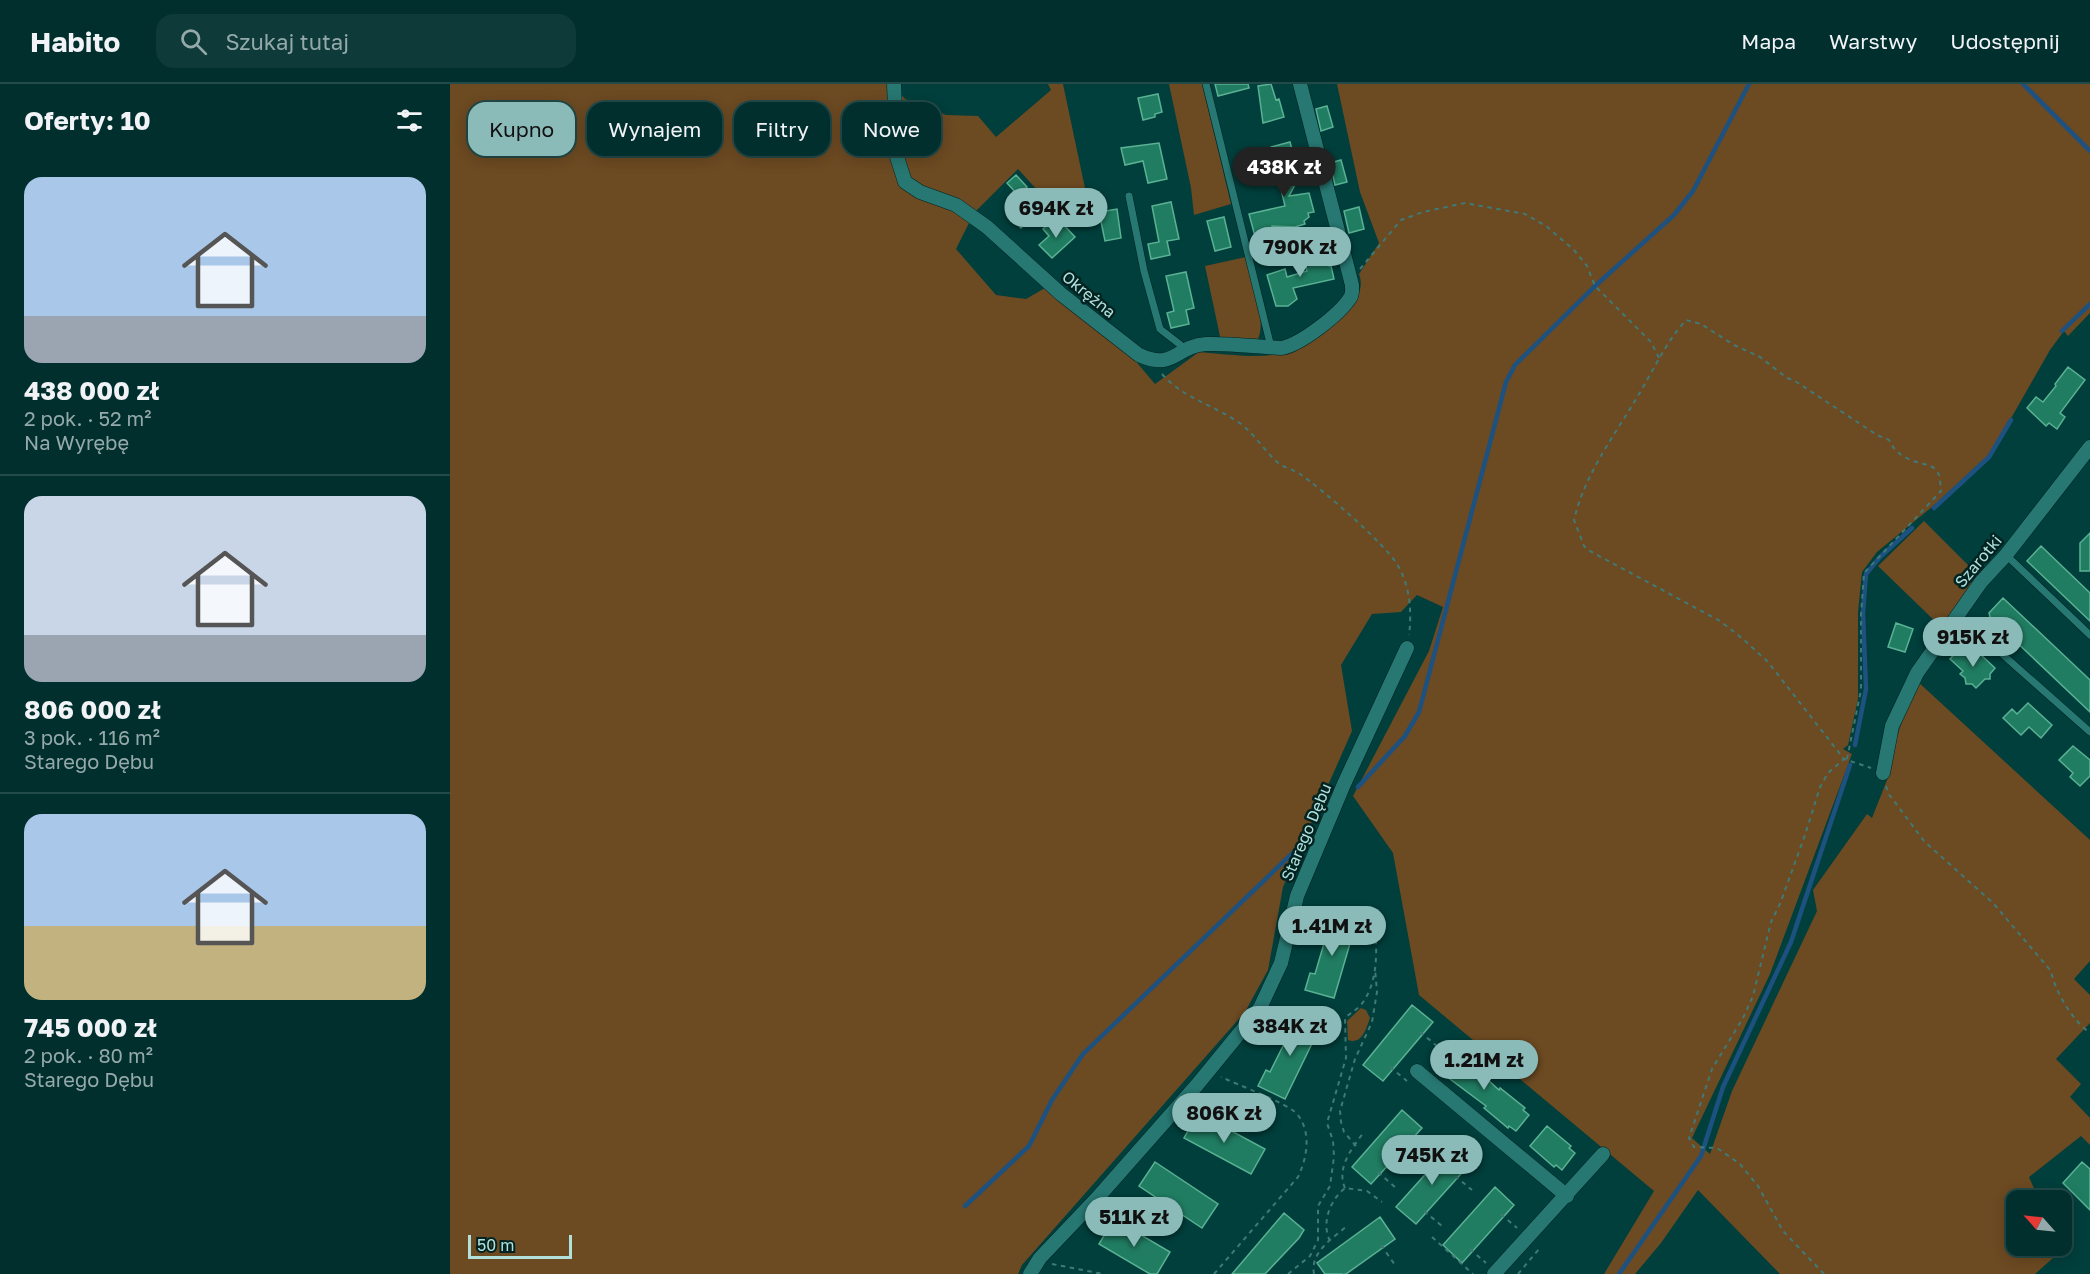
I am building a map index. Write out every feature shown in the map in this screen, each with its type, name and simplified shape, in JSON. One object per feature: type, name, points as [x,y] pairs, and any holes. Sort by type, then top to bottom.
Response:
[{"type":"street","name":"Okrężna","points":[[894,84],[897,157],[904,182],[920,192],[964,210],[987,227],[1061,294],[1139,355],[1155,362]]},
{"type":"street","points":[[1155,362],[1163,361],[1197,345],[1293,346],[1329,319],[1353,294],[1300,84]]},
{"type":"street","name":"Szarotki","points":[[1883,773],[1892,726],[1917,673],[1981,582],[2006,555],[2090,447]]},
{"type":"street","name":"Starego Dębu","points":[[1030,1274],[1040,1258],[1099,1196],[1208,1071],[1250,1021],[1268,992],[1281,963],[1297,896],[1344,784],[1407,648]]},
{"type":"street","points":[[1412,1076],[1567,1196]]},
{"type":"street","points":[[1492,1270],[1567,1196],[1603,1154]]},
{"type":"lane","points":[[1206,84],[1271,347]]},
{"type":"lane","points":[[1130,196],[1144,271],[1160,329],[1187,350]]},
{"type":"lane","points":[[2006,555],[2090,635]]},
{"type":"lane","points":[[1957,614],[2090,732]]},
{"type":"path","points":[[1350,275],[1364,267],[1375,249],[1401,220],[1423,212],[1465,203],[1525,214],[1546,226],[1575,250],[1587,266],[1595,286],[1651,342],[1657,350],[1659,359]]},
{"type":"path","points":[[1824,1274],[1783,1231],[1749,1174],[1717,1148],[1694,1147],[1689,1138],[1712,1069],[1743,1018],[1753,996],[1764,959],[1771,922],[1780,904],[1820,787],[1828,773],[1846,759],[1861,690],[1861,615],[1864,573],[1941,491],[1937,470],[1904,457],[1893,449],[1889,441],[1787,378],[1760,357],[1734,345],[1701,324],[1686,320],[1674,333],[1614,437],[1596,462],[1594,472],[1575,512],[1574,520],[1584,546],[1720,621],[1768,662],[1846,759],[1883,773],[1887,793],[1924,842],[1993,903],[2051,971],[2052,980],[2079,1026],[2090,1033]]},
{"type":"path","points":[[1155,362],[1172,385],[1238,421],[1277,462],[1300,473],[1397,564],[1407,592],[1411,615],[1407,648]]},
{"type":"path","points":[[1288,1274],[1297,1269],[1311,1253],[1320,1232],[1318,1206],[1328,1192],[1334,1147],[1327,1123],[1346,1058],[1346,1018],[1361,1004],[1375,966],[1377,952],[1374,925]]},
{"type":"path","points":[[1356,1146],[1344,1132],[1340,1111],[1355,1059],[1372,1022],[1377,992],[1375,966]]},
{"type":"path","points":[[1420,1032],[1437,1046]]},
{"type":"path","points":[[1390,1067],[1412,1076]]},
{"type":"path","points":[[1208,1071],[1297,1114],[1306,1138],[1304,1165],[1298,1177],[1214,1274]]},
{"type":"path","points":[[1345,1188],[1341,1175],[1343,1166],[1364,1132]]},
{"type":"path","points":[[1409,1137],[1427,1153]]},
{"type":"path","points":[[1378,1172],[1396,1188]]},
{"type":"path","points":[[1455,1176],[1473,1190]]},
{"type":"path","points":[[1345,1188],[1367,1191],[1382,1202]]},
{"type":"path","points":[[1330,1241],[1326,1227],[1329,1210],[1333,1201],[1345,1188]]},
{"type":"path","points":[[1424,1210],[1442,1226]]},
{"type":"path","points":[[1501,1214],[1522,1232]]},
{"type":"path","points":[[1314,1274],[1313,1267],[1316,1257],[1347,1226]]},
{"type":"path","points":[[1432,1237],[1473,1274]]},
{"type":"path","points":[[1381,1245],[1395,1265]]},
{"type":"path","points":[[1470,1249],[1492,1270]]},
{"type":"path","points":[[1518,1274],[1539,1250]]},
{"type":"path","points":[[1311,1253],[1316,1257]]},
{"type":"path","points":[[1053,1264],[1103,1274]]},
{"type":"shaded area","points":[[450,84],[892,84],[905,99],[913,102],[842,102],[842,156],[941,156],[941,113],[978,116],[996,137],[1051,90],[1048,84],[1063,84],[1086,193],[1049,203],[1018,169],[974,213],[956,249],[996,295],[1026,299],[1045,288],[1133,358],[1155,384],[1199,352],[1261,356],[1293,350],[1325,330],[1355,300],[1361,285],[1359,274],[1379,243],[1360,192],[1337,84],[2090,84],[2090,313],[2068,336],[2064,331],[2050,350],[1990,455],[1949,493],[1877,552],[1862,572],[1858,612],[1858,699],[1848,745],[1843,749],[1852,754],[1770,974],[1692,1138],[1710,1154],[1732,1091],[1817,911],[1813,890],[1867,814],[1872,818],[1887,780],[1892,751],[1916,680],[2090,840],[2090,961],[2074,979],[2090,995],[2090,1023],[2056,1059],[2081,1084],[2070,1097],[2090,1118],[2090,1145],[2081,1136],[2029,1177],[2035,1190],[2006,1190],[2006,1256],[2055,1256],[2035,1274],[1780,1274],[1698,1190],[1661,1243],[1635,1274],[1604,1274],[1654,1191],[1419,995],[1393,853],[1353,796],[1429,651],[1443,607],[1417,595],[1401,612],[1372,614],[1341,665],[1352,731],[1283,887],[1268,970],[1245,1012],[1022,1265],[1018,1274],[450,1274]]},
{"type":"shaded area","points":[[1169,84],[1202,84],[1231,204],[1194,215],[1191,188]]},
{"type":"shaded area","points":[[1246,257],[1261,321],[1258,339],[1221,341],[1205,266]]},
{"type":"shaded area","points":[[1924,521],[1980,577],[1941,627],[1878,566]]},
{"type":"shaded area","points":[[1361,1008],[1366,1010],[1370,1018],[1367,1027],[1360,1038],[1353,1041],[1348,1040],[1347,1021]]},
{"type":"building","points":[[1215,84],[1248,84],[1249,88],[1218,96]]},
{"type":"building","points":[[1271,84],[1276,100],[1279,99],[1284,117],[1263,123],[1258,86]]},
{"type":"building","points":[[1158,94],[1162,112],[1155,114],[1155,117],[1143,120],[1138,98]]},
{"type":"building","points":[[1327,106],[1333,127],[1321,131],[1316,109]]},
{"type":"building","points":[[1290,142],[1297,169],[1302,172],[1289,196],[1309,193],[1314,212],[1308,213],[1309,217],[1304,221],[1305,224],[1295,227],[1272,226],[1274,235],[1256,240],[1249,214],[1285,206],[1271,147]]},
{"type":"building","points":[[1159,143],[1167,179],[1148,183],[1143,161],[1125,165],[1121,148]]},
{"type":"building","points":[[1341,160],[1347,182],[1335,185],[1330,163]]},
{"type":"building","points":[[1016,175],[1027,187],[1018,195],[1007,183]]},
{"type":"building","points":[[1022,198],[1036,213],[1021,228],[1010,216],[1017,208],[1014,205]]},
{"type":"building","points":[[1171,202],[1179,239],[1167,241],[1170,255],[1151,259],[1148,244],[1159,242],[1152,206]]},
{"type":"building","points":[[1359,207],[1364,229],[1349,233],[1344,211]]},
{"type":"building","points":[[1117,209],[1121,238],[1105,241],[1099,212]]},
{"type":"building","points":[[1224,217],[1231,247],[1215,251],[1207,221]]},
{"type":"building","points":[[1051,221],[1057,227],[1062,223],[1075,237],[1052,258],[1039,245],[1049,236],[1043,229]]},
{"type":"building","points":[[1320,248],[1323,260],[1327,259],[1331,266],[1334,279],[1293,288],[1297,299],[1288,306],[1276,306],[1267,275],[1285,269],[1287,277],[1307,271],[1303,252]]},
{"type":"building","points":[[1186,272],[1194,308],[1186,310],[1189,324],[1171,328],[1167,313],[1174,311],[1166,276]]},
{"type":"building","points":[[2068,367],[2085,380],[2060,413],[2065,417],[2057,429],[2049,423],[2046,426],[2027,408],[2036,397],[2043,402]]},
{"type":"building","points":[[2090,533],[2090,571],[2080,571],[2080,543]]},
{"type":"building","points":[[2041,546],[2090,593],[2090,621],[2027,561]]},
{"type":"building","points":[[2003,598],[2090,680],[2090,712],[1990,617],[1989,613]]},
{"type":"building","points":[[1896,623],[1913,629],[1905,652],[1888,647]]},
{"type":"building","points":[[1960,648],[1973,660],[1979,653],[1995,668],[1990,674],[1990,679],[1985,679],[1976,688],[1972,684],[1966,684],[1965,678],[1960,674],[1963,671],[1950,659]]},
{"type":"building","points":[[2028,703],[2052,725],[2041,738],[2029,727],[2021,735],[2003,718],[2012,709],[2017,714]]},
{"type":"building","points":[[2073,746],[2090,760],[2090,776],[2080,786],[2070,777],[2073,773],[2059,760]]},
{"type":"building","points":[[1327,915],[1356,923],[1334,998],[1305,990],[1310,973],[1315,974],[1325,940],[1320,939]]},
{"type":"building","points":[[1412,1005],[1433,1022],[1383,1081],[1363,1065]]},
{"type":"building","points":[[1293,1015],[1319,1029],[1285,1099],[1258,1086],[1266,1070],[1270,1072],[1286,1040],[1281,1038]]},
{"type":"building","points":[[1454,1049],[1499,1090],[1500,1088],[1525,1108],[1523,1110],[1529,1115],[1516,1131],[1509,1126],[1508,1128],[1484,1108],[1486,1106],[1438,1070]]},
{"type":"building","points":[[1402,1110],[1422,1128],[1371,1184],[1352,1167]]},
{"type":"building","points":[[1198,1113],[1265,1149],[1251,1174],[1184,1138]]},
{"type":"building","points":[[1547,1126],[1571,1146],[1569,1148],[1575,1153],[1562,1170],[1556,1165],[1554,1167],[1530,1146]]},
{"type":"building","points":[[1448,1149],[1468,1166],[1416,1224],[1396,1207]]},
{"type":"building","points":[[1155,1162],[1218,1204],[1202,1228],[1139,1186]]},
{"type":"building","points":[[2082,1162],[2090,1169],[2090,1210],[2072,1190],[2063,1183]]},
{"type":"building","points":[[1495,1187],[1514,1205],[1462,1263],[1443,1245]]},
{"type":"building","points":[[1284,1213],[1304,1230],[1299,1238],[1265,1274],[1232,1274]]},
{"type":"building","points":[[1380,1217],[1395,1239],[1346,1274],[1325,1274],[1317,1263]]},
{"type":"building","points":[[1114,1219],[1170,1252],[1157,1274],[1150,1274],[1099,1244]]},
{"type":"waterway","points":[[1358,787],[1405,736],[1419,712],[1506,382],[1515,365],[1595,286],[1674,215],[1693,191],[1749,84]]},
{"type":"waterway","points":[[2023,84],[2090,151]]},
{"type":"waterway","points":[[2062,331],[2090,304]]},
{"type":"waterway","points":[[1934,508],[1989,457],[2011,420]]},
{"type":"waterway","points":[[1855,745],[1866,689],[1863,613],[1866,574],[1880,557],[1912,528]]},
{"type":"waterway","points":[[1619,1274],[1701,1156],[1723,1087],[1791,942],[1850,765]]},
{"type":"waterway","points":[[965,1206],[1029,1146],[1052,1100],[1083,1054],[1302,844]]}]
